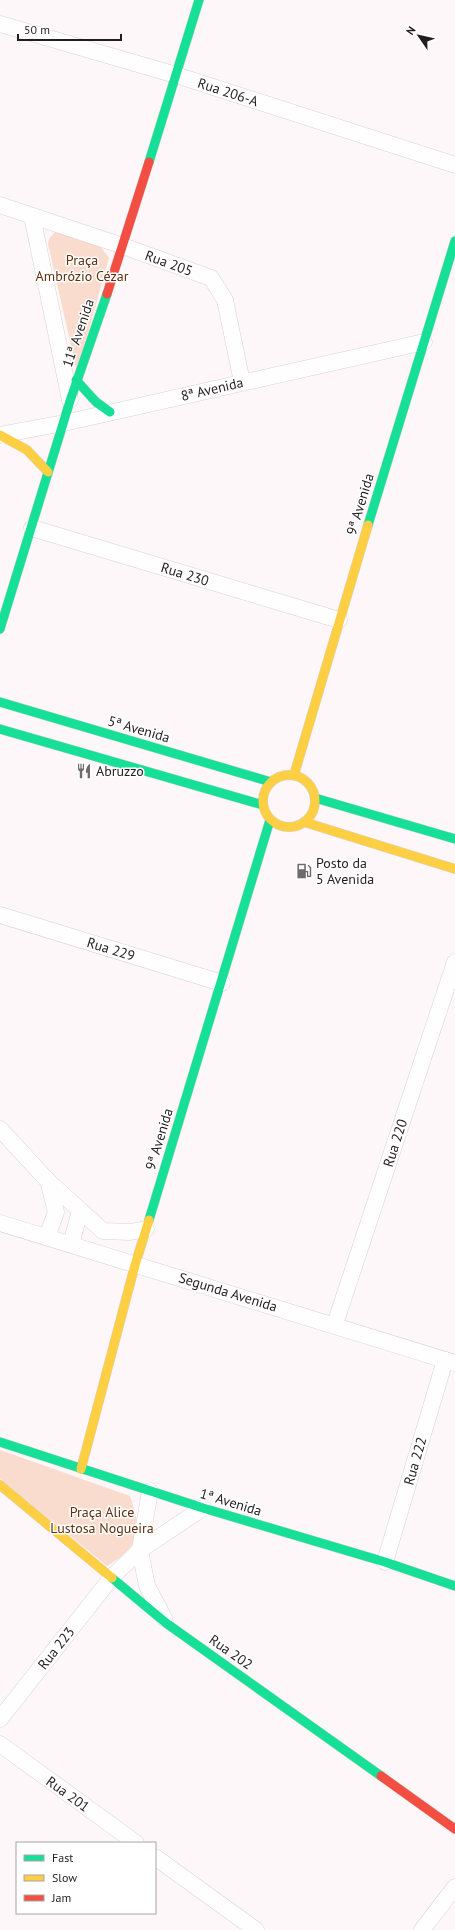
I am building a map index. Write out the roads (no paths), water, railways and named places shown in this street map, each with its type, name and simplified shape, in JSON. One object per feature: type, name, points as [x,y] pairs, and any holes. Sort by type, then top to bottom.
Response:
[{"type":"street","name":"11ª Avenida","points":[[0,629],[64,424],[76,380],[123,246],[199,0]]},
{"type":"street","name":"Rua 206-A","points":[[0,24],[176,75],[455,165]]},
{"type":"street","name":"Rua 205","points":[[0,205],[123,246],[211,278],[225,300],[242,382]]},
{"type":"street","points":[[32,216],[70,401]]},
{"type":"street","name":"9ª Avenida","points":[[294,775],[339,620],[455,241]]},
{"type":"street","name":"8ª Avenida","points":[[0,435],[64,424],[110,412],[424,342]]},
{"type":"street","points":[[76,380],[96,402],[110,412]]},
{"type":"street","points":[[0,435],[23,446],[33,454],[48,472]]},
{"type":"street","name":"Rua 230","points":[[32,528],[339,620]]},
{"type":"street","name":"5ª Avenida","points":[[0,702],[271,782]]},
{"type":"street","points":[[0,728],[263,805]]},
{"type":"street","points":[[294,775],[308,783],[315,798],[313,811],[304,822],[291,827],[284,827],[270,820],[263,805],[263,797],[271,782],[282,776],[294,775]]},
{"type":"street","points":[[315,798],[455,839]]},
{"type":"street","name":"9ª Avenida","points":[[81,1469],[135,1264],[222,983],[270,820]]},
{"type":"street","points":[[304,822],[455,869]]},
{"type":"street","name":"Rua 229","points":[[0,915],[222,983]]},
{"type":"street","name":"Rua 220","points":[[334,1324],[455,962]]},
{"type":"street","points":[[0,1129],[48,1181],[103,1231],[130,1232],[146,1229]]},
{"type":"street","points":[[47,1237],[56,1212],[48,1181]]},
{"type":"street","points":[[71,1244],[80,1211]]},
{"type":"street","name":"Segunda Avenida","points":[[0,1222],[450,1361]]},
{"type":"street","name":"Rua 222","points":[[385,1562],[450,1361]]},
{"type":"street","name":"1ª Avenida","points":[[0,1442],[203,1508],[385,1562],[455,1586]]},
{"type":"street","name":"Rua 202","points":[[0,1486],[112,1576],[166,1624],[455,1829]]},
{"type":"street","points":[[150,1491],[140,1550],[147,1586],[166,1624]]},
{"type":"street","name":"Rua 223","points":[[0,1719],[112,1576],[140,1550],[203,1508]]},
{"type":"street","name":"Rua 201","points":[[0,1744],[135,1842]]},
{"type":"street","points":[[156,1858],[256,1930]]},
{"type":"street","points":[[422,1930],[455,1887]]},
{"type":"place","name":"Abruzzo","points":[[84,771]]},
{"type":"place","name":"Posto da 5 Avenida","points":[[304,871]]},
{"type":"park label","name":"Praça Ambrózio Cézar","points":[[82,268]]},
{"type":"park label","name":"Praça Alice Lustosa Nogueira","points":[[102,1520]]}]
